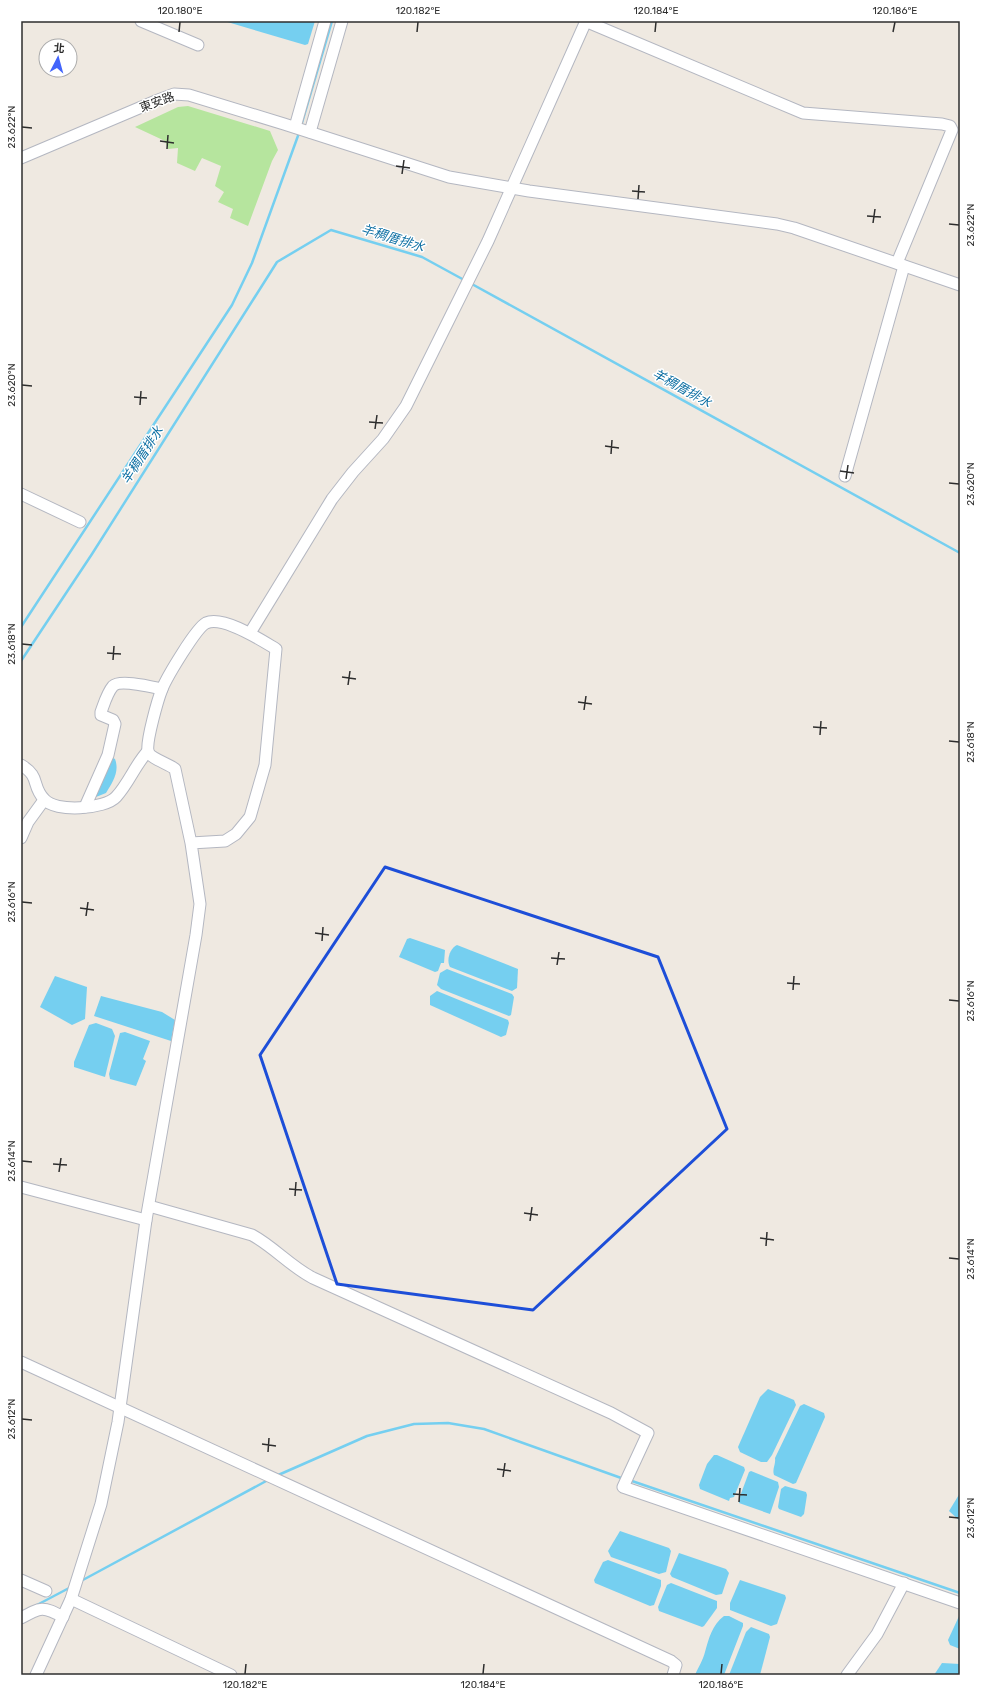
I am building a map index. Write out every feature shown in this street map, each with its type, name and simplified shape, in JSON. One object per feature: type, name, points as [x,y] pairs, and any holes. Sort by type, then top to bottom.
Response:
[{"type":"street","points":[[141,21],[198,45]]},
{"type":"street","points":[[302,130],[325,21]]},
{"type":"street","points":[[302,130],[342,21]]},
{"type":"street","points":[[250,633],[332,499],[353,472],[383,439],[406,406],[488,241],[586,21],[802,113],[942,124],[950,126],[952,130],[901,264],[845,476]]},
{"type":"street","name":"東安路","points":[[21,158],[174,94],[188,95],[448,177],[544,193],[777,224],[901,264],[960,285]]},
{"type":"street","points":[[21,494],[80,522]]},
{"type":"street","points":[[21,765],[32,772],[37,789],[44,800],[59,808],[98,805],[116,798],[141,759],[148,751],[156,706],[162,689],[197,631],[206,623],[218,622],[250,633],[276,649],[264,765],[250,817],[236,834],[225,841],[191,842]]},
{"type":"street","points":[[85,807],[112,744],[115,724],[113,720],[101,715],[101,712],[112,687],[116,683],[125,683],[162,689]]},
{"type":"street","points":[[36,1675],[72,1595],[101,1504],[120,1408],[146,1220],[150,1206],[200,904],[191,842],[175,769],[171,765],[150,756],[148,751]]},
{"type":"street","points":[[21,838],[28,822],[44,800]]},
{"type":"street","points":[[21,1187],[146,1220]]},
{"type":"street","points":[[150,1206],[252,1235],[265,1242],[296,1269],[313,1278],[611,1413],[648,1432],[623,1487],[960,1602]]},
{"type":"street","points":[[21,1362],[671,1661],[676,1665],[673,1675]]},
{"type":"street","points":[[21,1580],[46,1591]]},
{"type":"street","points":[[847,1675],[877,1634],[904,1583]]},
{"type":"street","points":[[72,1595],[231,1675]]},
{"type":"street","points":[[21,1618],[39,1608],[47,1608],[63,1617]]},
{"type":"highlighted area","points":[[385,867],[658,957],[727,1129],[533,1310],[337,1284],[260,1055]]},
{"type":"green space","points":[[188,106],[270,131],[278,150],[272,161],[248,226],[230,218],[233,209],[218,202],[224,192],[215,186],[221,166],[202,158],[195,171],[177,163],[178,148],[168,149],[165,141],[135,127],[178,107]]},
{"type":"water","points":[[224,21],[315,21],[308,44],[305,45]]},
{"type":"water","points":[[111,757],[115,759],[117,768],[113,781],[106,793],[91,799]]},
{"type":"water","points":[[410,938],[445,950],[444,963],[441,963],[438,971],[435,972],[399,957],[407,939]]},
{"type":"water","points":[[457,945],[518,969],[517,988],[512,991],[450,967],[448,961],[449,954]]},
{"type":"water","points":[[447,969],[512,994],[514,997],[511,1015],[509,1016],[441,989],[437,985],[440,973]]},
{"type":"water","points":[[55,976],[87,987],[85,1019],[72,1025],[40,1007]]},
{"type":"water","points":[[437,991],[508,1020],[509,1023],[506,1035],[501,1037],[430,1005],[430,996]]},
{"type":"water","points":[[101,996],[162,1012],[175,1020],[171,1041],[94,1016]]},
{"type":"water","points":[[96,1023],[112,1029],[115,1036],[105,1077],[74,1067],[74,1062],[89,1025]]},
{"type":"water","points":[[125,1032],[150,1041],[143,1059],[146,1061],[136,1086],[110,1079],[109,1074],[120,1033]]},
{"type":"water","points":[[768,1389],[794,1400],[796,1405],[772,1455],[767,1462],[761,1462],[740,1452],[738,1447],[760,1397]]},
{"type":"water","points":[[804,1404],[824,1413],[825,1417],[796,1483],[793,1484],[774,1475],[773,1471],[775,1458],[800,1406]]},
{"type":"water","points":[[714,1455],[744,1467],[745,1470],[734,1497],[730,1498],[729,1501],[700,1489],[699,1485],[707,1464]]},
{"type":"water","points":[[751,1471],[778,1482],[779,1487],[770,1514],[739,1503],[739,1499],[749,1472]]},
{"type":"water","points":[[785,1486],[806,1492],[807,1495],[804,1514],[801,1517],[779,1509],[781,1489]]},
{"type":"water","points":[[960,1493],[960,1521],[949,1511]]},
{"type":"water","points":[[620,1531],[669,1548],[671,1551],[666,1572],[659,1574],[611,1557],[608,1551]]},
{"type":"water","points":[[679,1553],[726,1569],[729,1573],[722,1594],[716,1595],[672,1577],[670,1574]]},
{"type":"water","points":[[608,1560],[661,1580],[661,1586],[654,1605],[650,1606],[595,1583],[594,1580],[603,1562]]},
{"type":"water","points":[[740,1580],[785,1595],[786,1598],[777,1624],[771,1626],[730,1610],[730,1603]]},
{"type":"water","points":[[671,1583],[717,1601],[717,1608],[704,1626],[702,1627],[659,1611],[658,1607],[667,1585]]},
{"type":"water","points":[[960,1614],[960,1649],[950,1645],[948,1640]]},
{"type":"water","points":[[724,1616],[729,1616],[743,1623],[743,1626],[724,1675],[695,1675],[712,1632],[717,1623]]},
{"type":"water","points":[[751,1627],[769,1634],[770,1637],[760,1675],[729,1675],[746,1632]]},
{"type":"water","points":[[942,1663],[960,1664],[960,1675],[934,1675]]},
{"type":"waterway","points":[[301,126],[332,21]]},
{"type":"waterway","points":[[21,627],[232,305],[252,263],[299,133]]},
{"type":"waterway","name":"羊稠厝排水","points":[[21,661],[92,554],[277,262],[331,230],[422,257],[466,281]]},
{"type":"waterway","name":"羊稠厝排水","points":[[470,283],[960,553]]},
{"type":"waterway","points":[[276,1476],[367,1436],[414,1424],[448,1423],[484,1429],[624,1479]]},
{"type":"waterway","points":[[81,1581],[268,1480]]},
{"type":"waterway","points":[[629,1480],[960,1593]]},
{"type":"waterway","points":[[35,1606],[71,1587]]}]
